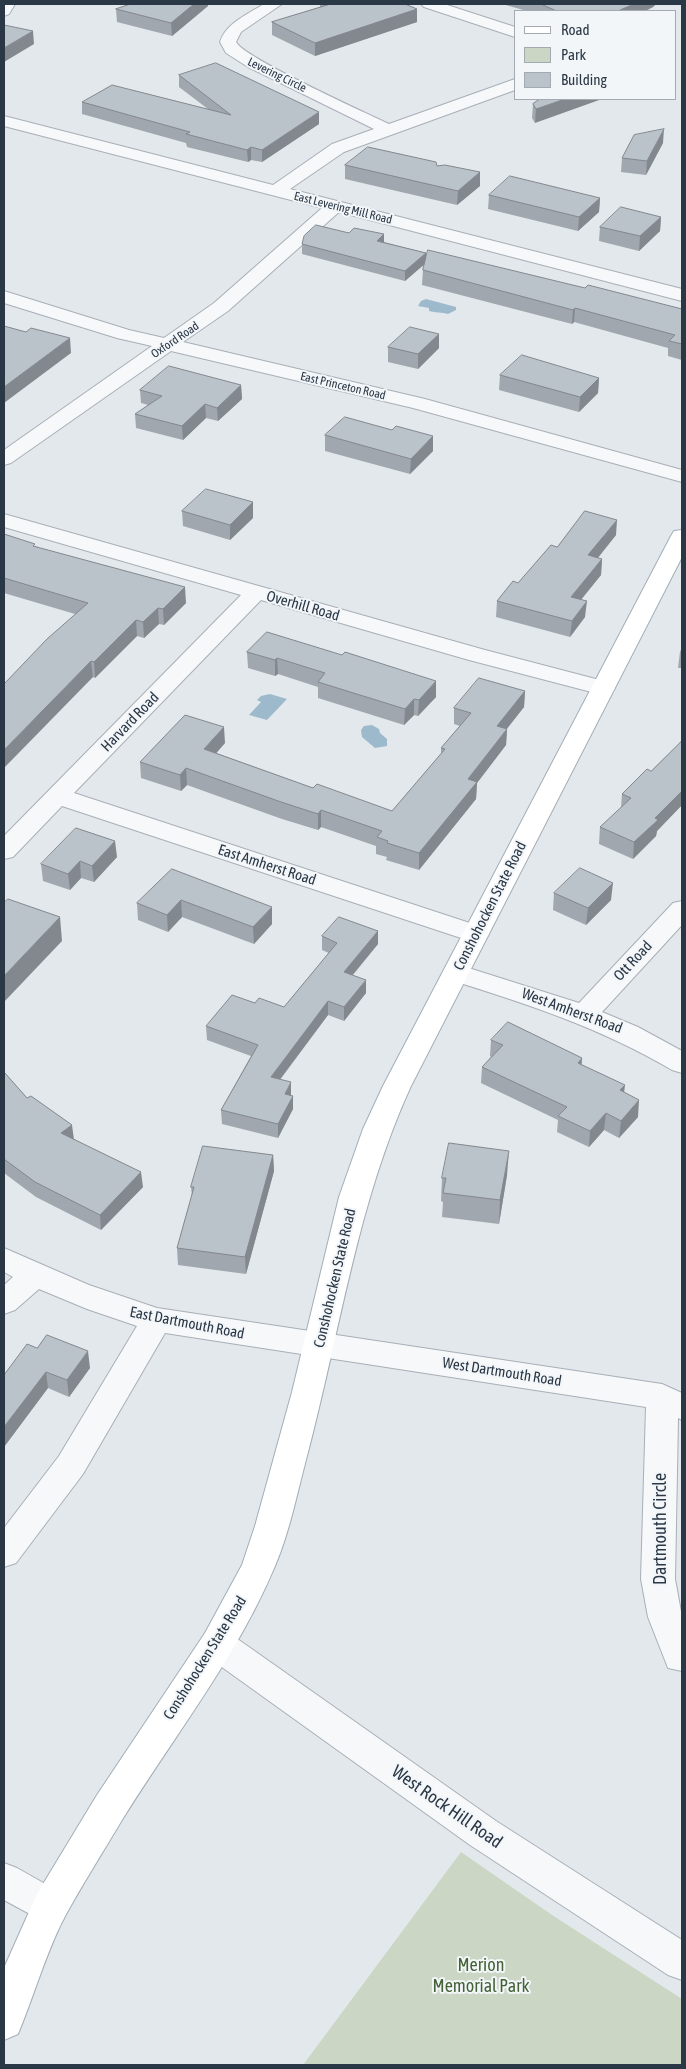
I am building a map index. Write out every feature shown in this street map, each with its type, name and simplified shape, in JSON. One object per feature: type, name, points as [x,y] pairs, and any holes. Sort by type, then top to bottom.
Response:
[{"type":"main road","name":"Conshohocken State Road","points":[[4,2021],[13,1968],[110,1807],[217,1644],[255,1573],[272,1526],[320,1344],[354,1196],[374,1138],[397,1086],[682,536]]},
{"type":"street","points":[[4,11],[7,4]]},
{"type":"street","name":"Levering Circle","points":[[274,4],[235,29],[230,35],[228,42],[232,50],[254,64],[386,129]]},
{"type":"street","points":[[429,4],[514,32]]},
{"type":"street","points":[[276,191],[338,148],[386,129],[514,84]]},
{"type":"street","name":"East Levering Mill Road","points":[[4,121],[682,295]]},
{"type":"street","name":"Oxford Road","points":[[4,459],[221,307],[335,206]]},
{"type":"street","name":"East Princeton Road","points":[[4,297],[167,345],[418,403],[682,476]]},
{"type":"street","name":"Overhill Road","points":[[4,520],[477,656],[603,688]]},
{"type":"street","name":"Harvard Road","points":[[4,851],[256,592]]},
{"type":"street","name":"East Amherst Road","points":[[58,796],[476,934]]},
{"type":"street","name":"Ott Road","points":[[585,1014],[682,909]]},
{"type":"street","name":"West Amherst Road","points":[[456,973],[585,1014],[652,1044],[682,1062]]},
{"type":"street","name":"East Dartmouth Road","points":[[4,1259],[35,1275],[107,1305],[157,1320],[320,1344]]},
{"type":"street","points":[[4,1302],[35,1275]]},
{"type":"street","points":[[4,1553],[71,1465],[157,1320]]},
{"type":"street","name":"West Dartmouth Road","points":[[320,1344],[672,1402]]},
{"type":"street","name":"Dartmouth Circle","points":[[672,1402],[658,1579],[665,1617],[680,1657]]},
{"type":"street","name":"West Rock Hill Road","points":[[217,1644],[482,1833],[682,1962]]},
{"type":"street","points":[[4,1880],[50,1907]]},
{"type":"green space","name":"Merion Memorial Park","points":[[461,1852],[552,1915],[682,1999],[682,2065],[303,2065]]},
{"type":"water","points":[[426,299],[456,307],[456,310],[448,314],[431,312],[429,308],[418,306],[421,301]]},
{"type":"water","points":[[270,694],[287,699],[267,720],[249,715],[261,702],[257,700],[261,696]]},
{"type":"water","points":[[372,725],[379,729],[380,733],[387,739],[387,746],[375,748],[362,737],[361,730],[364,726]]},
{"type":"building","points":[[131,4],[194,4],[171,23],[116,9]]},
{"type":"building","points":[[331,4],[405,4],[417,9],[315,43],[272,22]]},
{"type":"building","points":[[541,4],[634,4],[620,10],[555,10]]},
{"type":"building","points":[[4,25],[33,31],[4,48]]},
{"type":"building","points":[[216,63],[319,112],[262,150],[251,147],[247,150],[186,134],[190,132],[82,102],[112,85],[231,115],[179,75]]},
{"type":"building","points":[[539,100],[562,100],[536,109],[533,104]]},
{"type":"building","points":[[664,129],[647,161],[622,158],[634,135]]},
{"type":"building","points":[[368,147],[436,162],[437,166],[445,165],[480,172],[458,191],[345,165]]},
{"type":"building","points":[[510,176],[600,198],[579,217],[489,195]]},
{"type":"building","points":[[621,207],[661,217],[640,236],[600,227]]},
{"type":"building","points":[[316,225],[349,233],[354,228],[384,234],[377,241],[426,253],[405,271],[302,244],[304,236]]},
{"type":"building","points":[[428,250],[585,288],[588,285],[682,309],[682,344],[669,341],[675,335],[423,270]]},
{"type":"building","points":[[4,326],[26,332],[31,328],[70,338],[4,387]]},
{"type":"building","points":[[410,327],[439,334],[418,354],[388,347]]},
{"type":"building","points":[[522,355],[599,378],[580,397],[500,375]]},
{"type":"building","points":[[169,366],[241,385],[217,408],[205,404],[182,426],[135,414],[162,396],[140,390]]},
{"type":"building","points":[[345,417],[392,430],[396,426],[433,436],[411,459],[325,435]]},
{"type":"building","points":[[206,489],[253,502],[230,525],[182,511]]},
{"type":"building","points":[[585,511],[617,520],[588,555],[602,559],[571,597],[587,601],[572,621],[497,601],[513,581],[518,583],[551,545],[557,547]]},
{"type":"building","points":[[4,534],[35,544],[33,546],[185,587],[163,609],[158,608],[143,622],[136,620],[94,662],[91,661],[4,750],[4,684],[47,639],[88,603],[4,578]]},
{"type":"building","points":[[267,632],[342,655],[345,652],[436,681],[419,700],[414,699],[405,709],[318,682],[325,673],[277,658],[275,660],[247,652]]},
{"type":"building","points":[[479,678],[525,691],[497,726],[507,729],[468,779],[477,782],[419,853],[387,843],[388,841],[377,837],[382,831],[321,810],[318,814],[186,768],[180,775],[140,762],[185,715],[224,727],[204,749],[313,788],[317,784],[392,811],[445,749],[441,748],[471,713],[454,708]]},
{"type":"building","points":[[682,741],[682,791],[655,818],[658,820],[634,842],[600,827],[631,798],[622,794],[647,769],[651,771]]},
{"type":"building","points":[[76,828],[115,841],[92,866],[80,861],[68,874],[41,864]]},
{"type":"building","points":[[580,868],[613,883],[588,908],[554,893]]},
{"type":"building","points":[[172,869],[272,907],[253,927],[181,900],[167,915],[137,903]]},
{"type":"building","points":[[8,899],[60,917],[4,976],[4,903]]},
{"type":"building","points":[[339,917],[378,931],[344,972],[366,980],[344,1007],[328,1001],[271,1077],[291,1082],[285,1094],[293,1096],[278,1124],[221,1110],[258,1045],[206,1026],[232,995],[255,1003],[259,998],[284,1007],[337,943],[322,936]]},
{"type":"building","points":[[508,1022],[582,1058],[578,1063],[625,1085],[620,1090],[639,1100],[621,1121],[606,1113],[590,1131],[558,1116],[567,1107],[482,1067],[503,1045],[491,1040]]},
{"type":"building","points":[[4,1072],[27,1098],[31,1096],[72,1125],[61,1133],[141,1172],[100,1215],[35,1182],[4,1159]]},
{"type":"building","points":[[449,1143],[509,1151],[500,1200],[443,1193],[446,1178],[442,1178]]},
{"type":"building","points":[[203,1146],[273,1155],[245,1257],[177,1248],[194,1187],[191,1187]]},
{"type":"building","points":[[47,1335],[88,1351],[67,1380],[46,1372],[4,1427],[4,1375],[27,1344],[37,1348]]}]
